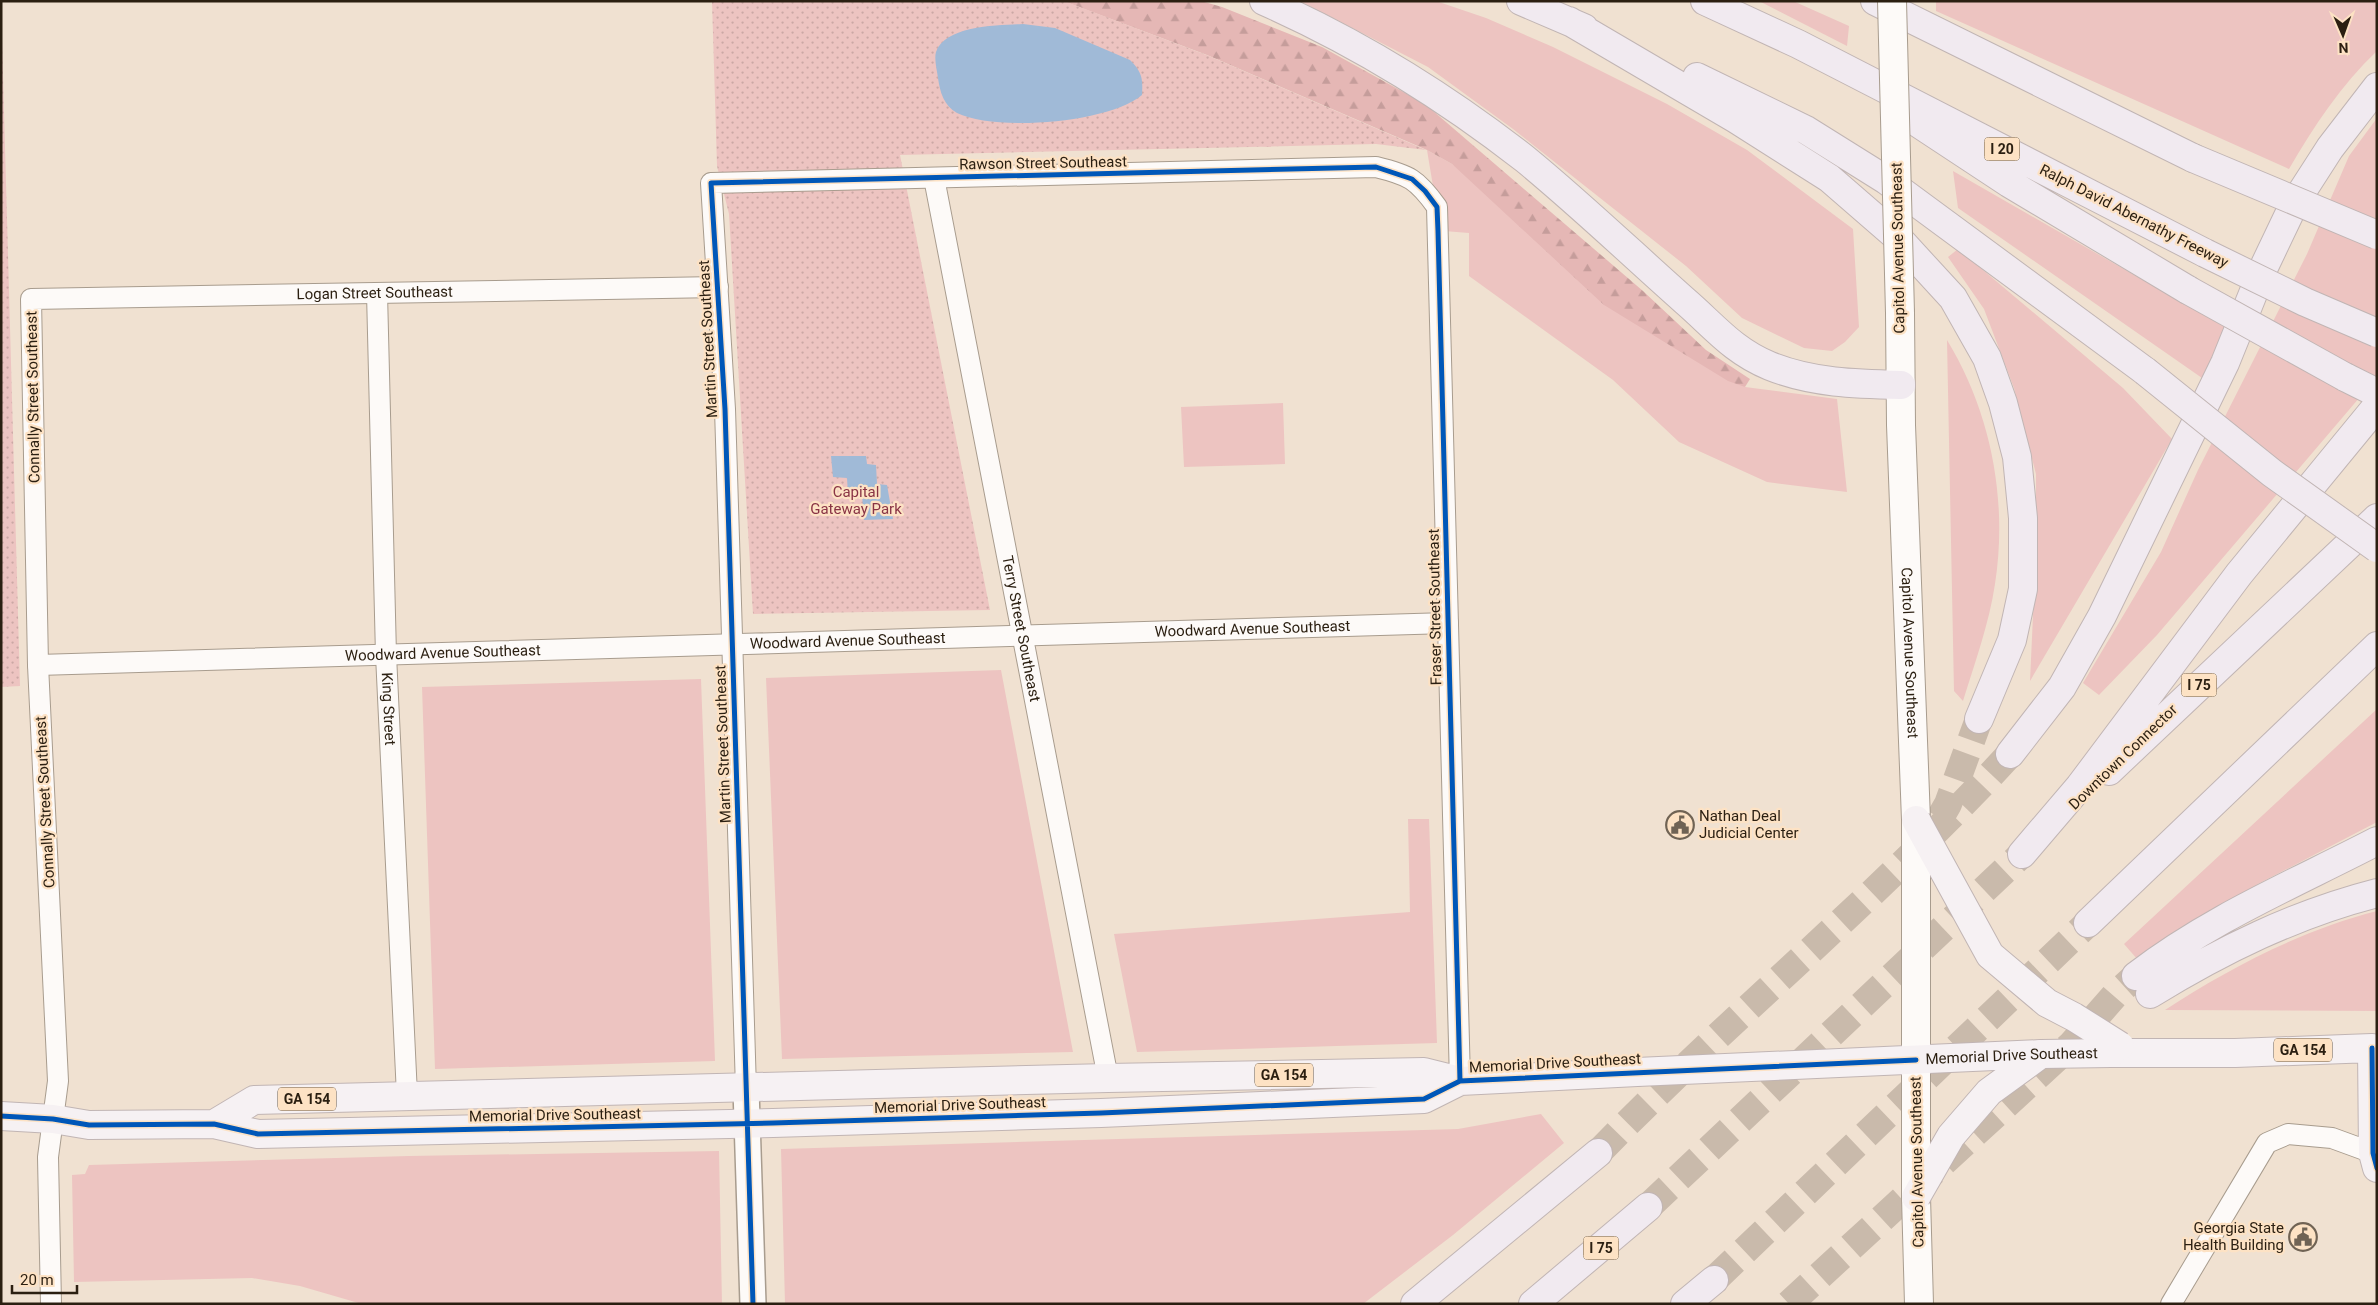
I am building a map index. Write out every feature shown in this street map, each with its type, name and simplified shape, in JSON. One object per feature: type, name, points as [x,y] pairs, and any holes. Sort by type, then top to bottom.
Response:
[{"type":"highway","points":[[1264,1],[1320,26],[1374,54],[1418,82],[1517,154],[1691,306],[1733,346],[1768,365],[1808,379],[1853,384],[1901,385]]},
{"type":"highway","points":[[1521,1],[1682,69],[1806,130],[1886,180],[2145,371],[2272,473],[2377,548]]},
{"type":"highway","name":"Ralph David Abernathy Freeway","points":[[1705,1],[1798,44],[2305,302],[2377,333]]},
{"type":"highway","points":[[1875,1],[2193,158],[2377,236]]},
{"type":"highway","points":[[1569,22],[1736,119],[1829,178],[1897,237],[1953,298],[1987,358],[2003,403],[2018,458],[2023,518],[2023,589],[2012,640],[1979,719]]},
{"type":"highway","points":[[1798,44],[2009,183],[2260,332],[2377,393]]},
{"type":"highway","points":[[2010,754],[2062,687],[2102,616],[2225,363],[2263,269],[2294,204],[2330,148],[2377,87]]},
{"type":"highway","name":"Downtown Connector","points":[[2377,406],[2239,574],[2080,786],[2022,854],[2377,518]]},
{"type":"highway","points":[[2088,923],[2377,646]]},
{"type":"highway","points":[[2284,736],[2377,662]]},
{"type":"highway","points":[[2377,841],[2255,900],[2214,923],[2165,954],[2143,985],[2273,927],[2315,911],[2377,893]]},
{"type":"highway","points":[[1415,1304],[1598,1153]]},
{"type":"highway","name":"I 75","points":[[1533,1304],[1648,1207]]},
{"type":"highway","points":[[1685,1304],[1714,1280]]},
{"type":"main road","name":"Capitol Avenue Southeast","points":[[1892,1],[1901,385],[1916,820],[1916,1197],[1919,1304]]},
{"type":"main road","points":[[1916,820],[1990,955],[2047,1003],[2074,1017],[2121,1051]]},
{"type":"main road","name":"Memorial Drive Southeast","points":[[214,1124],[254,1100],[407,1095],[746,1089],[1108,1078],[1424,1072],[1460,1081],[2121,1051],[2235,1053],[2374,1048]]},
{"type":"main road","name":"GA 154","points":[[2374,1048],[2375,1160]]},
{"type":"main road","points":[[1916,1197],[1952,1136],[1989,1092],[2041,1054]]},
{"type":"main road","name":"Memorial Drive Southeast","points":[[1,1116],[53,1119],[89,1125],[214,1124],[258,1134],[748,1123],[1101,1113],[1424,1099],[1460,1081]]},
{"type":"street","name":"Rawson Street Southeast","points":[[711,183],[1376,167]]},
{"type":"street","name":"Fraser Street Southeast","points":[[1376,167],[1412,179],[1425,191],[1437,207],[1460,1081]]},
{"type":"street","name":"Terry Street Southeast","points":[[934,178],[1108,1078]]},
{"type":"street","name":"Martin Street Southeast","points":[[711,183],[725,409],[753,1304]]},
{"type":"street","name":"Logan Street Southeast","points":[[31,299],[718,287]]},
{"type":"street","name":"King Street","points":[[376,293],[386,655],[407,1095]]},
{"type":"street","name":"Connally Street Southeast","points":[[31,299],[38,665],[58,1081],[48,1157],[51,1304]]},
{"type":"street","name":"Woodward Avenue Southeast","points":[[38,665],[1448,623]]},
{"type":"street","points":[[2171,1304],[2267,1143],[2288,1134],[2332,1138],[2375,1160]]},
{"type":"green space","name":"Capital Gateway Park","points":[[712,1],[1064,1],[1209,56],[1426,150],[1376,144],[900,155],[990,610],[753,614],[729,214],[717,166]]},
{"type":"green space","points":[[1063,1],[1201,1],[1222,7],[1322,47],[1425,104],[1643,291],[1706,350],[1750,379],[1745,387],[1728,381],[1604,305],[1452,164],[1427,150],[1207,55]]},
{"type":"green space","points":[[1300,1],[1436,1],[1486,18],[1553,47],[1667,104],[1747,150],[1853,229],[1859,327],[1845,342],[1832,351],[1804,348],[1742,318],[1686,266],[1513,129],[1428,67]]},
{"type":"green space","points":[[1759,1],[1793,1],[1849,26],[1847,46]]},
{"type":"green space","points":[[1936,1],[2377,1],[2377,51],[2340,92],[2308,137],[2289,169],[1936,11]]},
{"type":"green space","points":[[1,3],[20,686],[1,687]]},
{"type":"green space","points":[[2377,118],[2377,377],[2157,635],[2099,695],[2083,683],[2161,552],[2198,470],[2307,254],[2349,156]]},
{"type":"green space","points":[[1427,150],[1452,164],[1745,387],[1837,399],[1847,492],[1767,482],[1679,442],[1613,380],[1469,276],[1469,233],[1444,231],[1434,192]]},
{"type":"green space","points":[[1953,171],[2230,330],[2202,378],[1958,208]]},
{"type":"green space","points":[[1958,249],[2123,388],[2172,439],[2030,681],[2036,550],[2036,474],[2014,388],[1984,309],[1948,257]]},
{"type":"green space","points":[[1947,340],[1975,397],[1985,427],[1997,489],[1999,521],[1995,584],[1989,614],[1963,701],[1954,691]]},
{"type":"green space","points":[[1283,403],[1285,464],[1184,467],[1181,407]]},
{"type":"green space","points":[[1001,670],[1073,1052],[782,1059],[766,678]]},
{"type":"green space","points":[[701,679],[715,1061],[435,1069],[422,687]]},
{"type":"green space","points":[[2377,709],[2377,822],[2258,884],[2138,960],[2124,944]]},
{"type":"green space","points":[[1408,819],[1429,819],[1437,1043],[1137,1052],[1114,934],[1410,912]]},
{"type":"green space","points":[[2377,911],[2377,1011],[2165,1010],[2215,979],[2267,952],[2321,929]]},
{"type":"green space","points":[[1541,1114],[1564,1143],[1453,1235],[1363,1304],[785,1304],[781,1149],[1458,1129]]},
{"type":"green space","points":[[719,1151],[722,1304],[362,1304],[300,1286],[252,1278],[74,1282],[72,1175],[85,1174],[89,1165],[409,1156]]},
{"type":"water","points":[[1023,24],[1055,28],[1130,60],[1141,76],[1142,95],[1126,105],[1105,112],[1052,122],[998,122],[975,119],[957,113],[949,107],[941,93],[936,65],[935,55],[941,43],[950,36],[974,28]]},
{"type":"water","points":[[831,456],[866,456],[867,464],[876,465],[877,484],[887,485],[893,519],[864,520],[862,494],[848,494],[847,478],[833,477]]},
{"type":"tunnel","points":[[1940,818],[1948,804],[1979,719]]},
{"type":"tunnel","points":[[1598,1153],[1700,1053],[1910,857],[2010,754]]},
{"type":"tunnel","points":[[1648,1207],[2022,854]]},
{"type":"tunnel","points":[[1714,1280],[2088,923]]},
{"type":"tunnel","points":[[1789,1304],[2072,1044],[2115,995],[2136,976]]},
{"type":"cycle path","points":[[753,1304],[725,409],[711,183],[1376,167],[1412,179],[1425,191],[1437,207],[1438,231],[1460,1081]]},
{"type":"cycle path","points":[[2372,1048],[2373,1153],[2377,1168]]},
{"type":"cycle path","points":[[1,1116],[53,1119],[89,1125],[214,1124],[258,1134],[773,1123],[1101,1113],[1424,1099],[1460,1081],[1916,1060]]},
{"type":"place","name":"Nathan Deal Judicial Center","points":[[1680,825]]},
{"type":"place","name":"Georgia State Health Building","points":[[2303,1237]]}]
